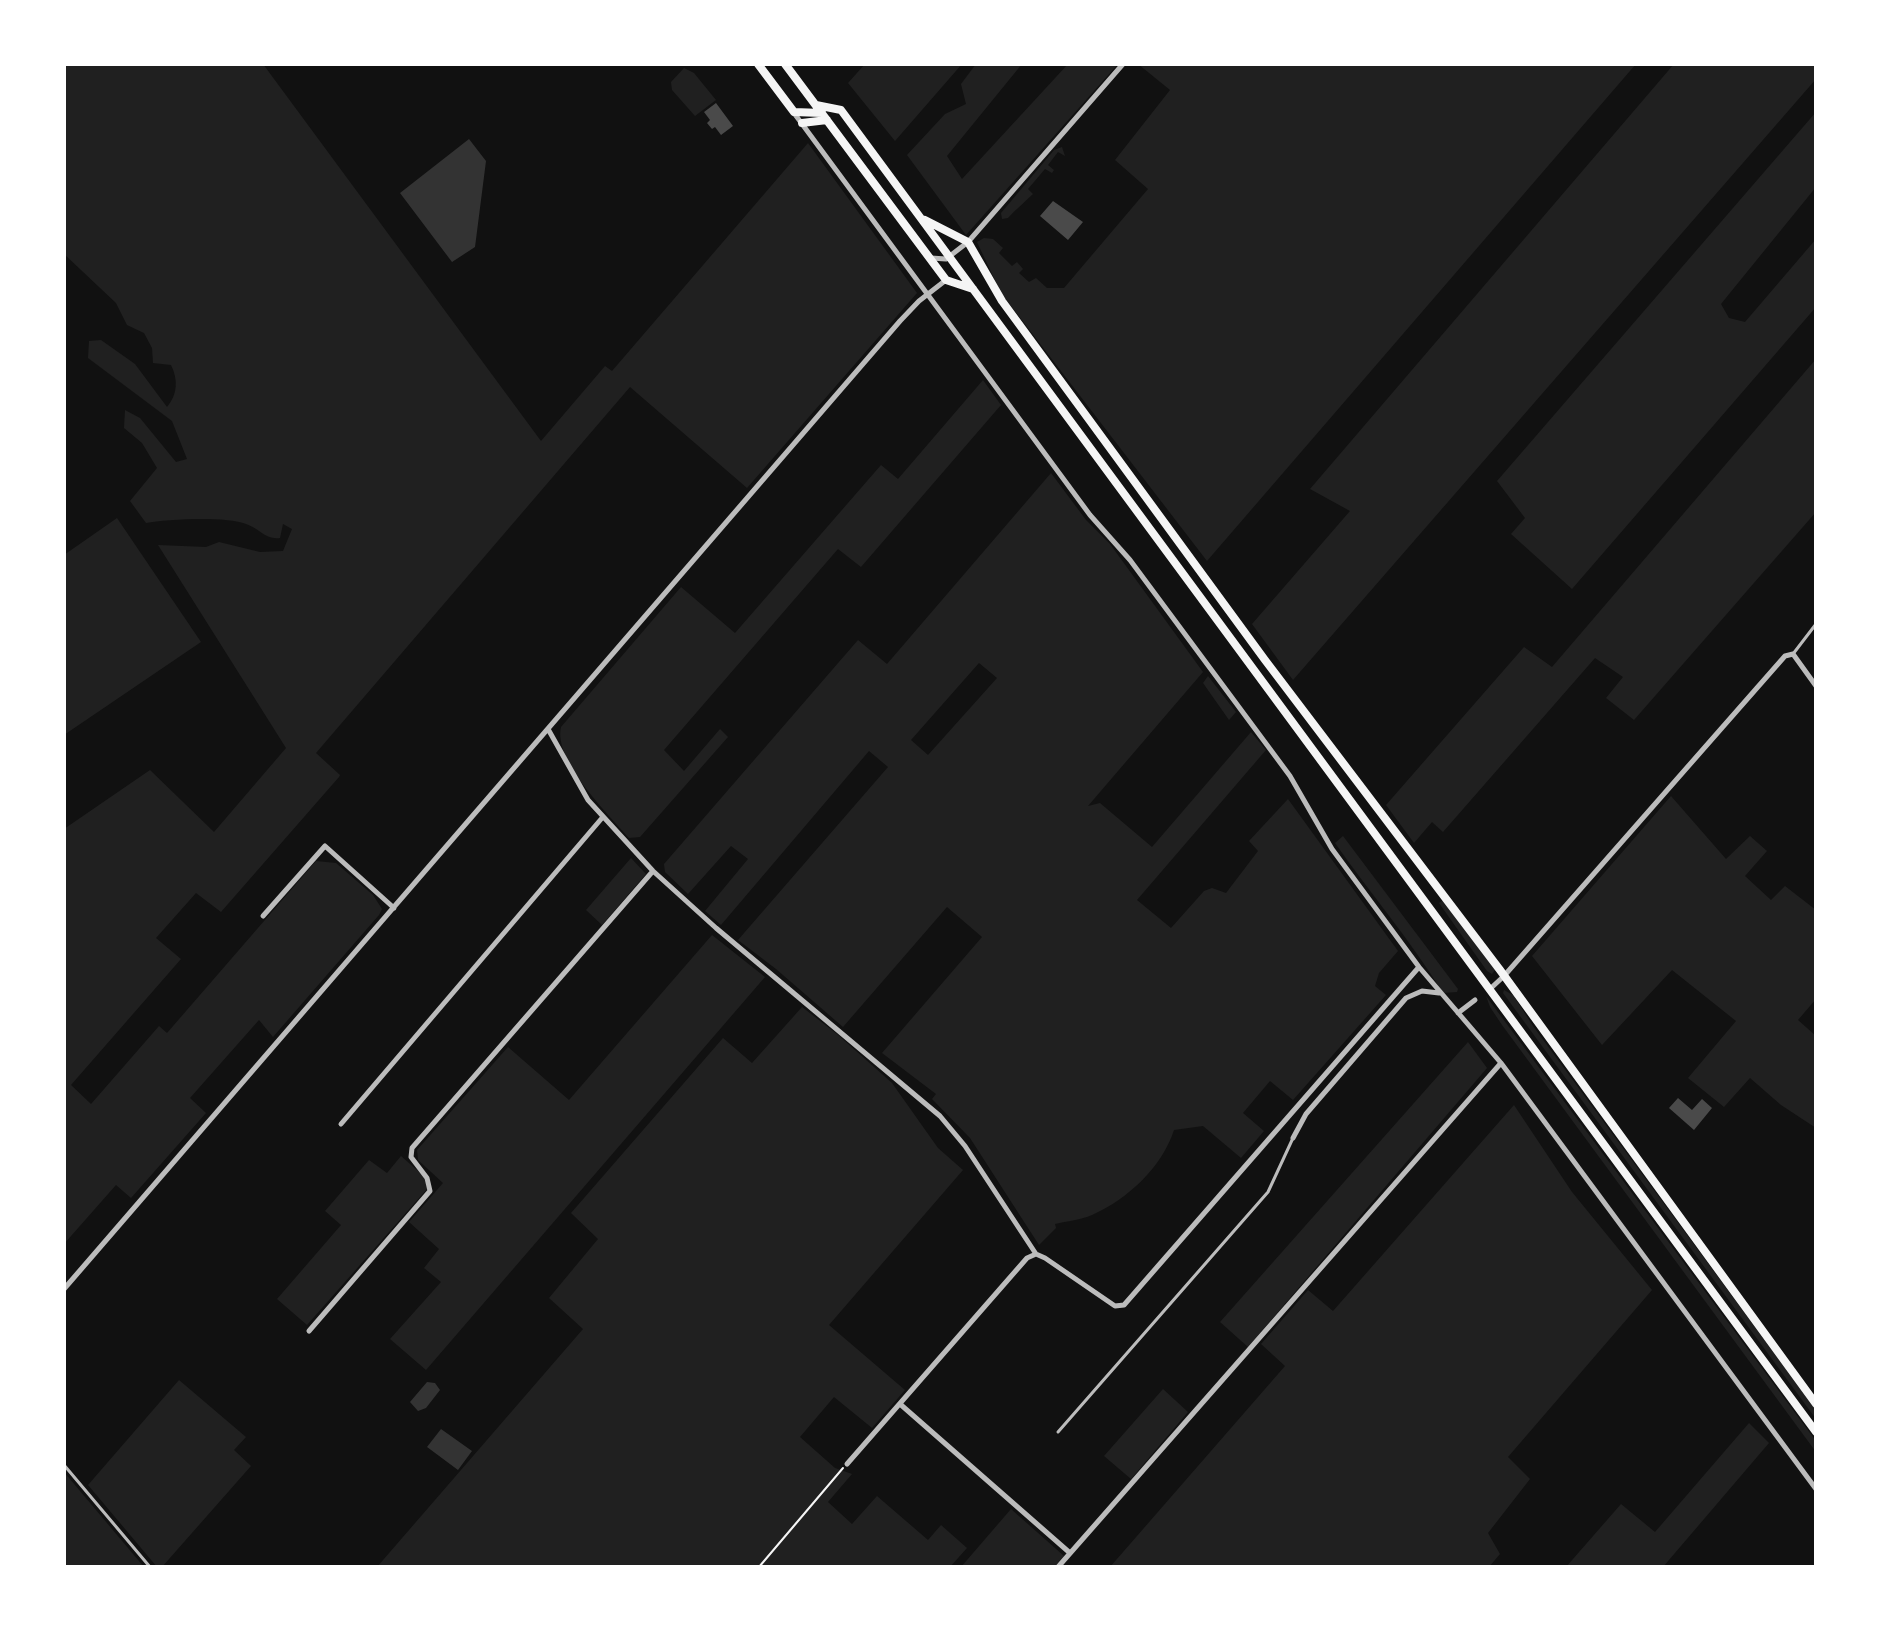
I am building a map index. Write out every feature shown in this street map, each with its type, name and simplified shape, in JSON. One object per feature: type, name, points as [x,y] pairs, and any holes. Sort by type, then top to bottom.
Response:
[{"type":"highway","points":[[758,64],[794,112],[841,110],[1816,1432]]},
{"type":"highway","points":[[785,64],[946,280],[974,290]]},
{"type":"highway","points":[[802,123],[822,113]]},
{"type":"highway","points":[[921,217],[968,242],[1002,301],[1274,672],[1504,976],[1816,1404]]},
{"type":"street","points":[[929,258],[940,260],[950,257],[968,242],[1123,64]]},
{"type":"street","points":[[794,112],[1090,515],[1130,560],[1290,776],[1332,849],[1419,967],[1501,1063],[1816,1489]]},
{"type":"street","points":[[64,1289],[900,321],[946,280]]},
{"type":"street","points":[[1490,989],[1785,656],[1793,654],[1816,686]]},
{"type":"street","points":[[548,729],[576,782],[602,818],[653,871],[716,928],[940,1116],[965,1146],[1036,1254],[1115,1306],[1124,1305],[1419,967]]},
{"type":"street","points":[[341,1124],[602,818]]},
{"type":"street","points":[[263,916],[325,846],[394,908]]},
{"type":"street","points":[[309,1331],[430,1191],[427,1178],[411,1157],[412,1148],[653,871]]},
{"type":"street","points":[[1293,1138],[1306,1114],[1406,998],[1422,991],[1440,994]]},
{"type":"street","points":[[1458,1013],[1475,1000]]},
{"type":"street","points":[[1058,1567],[1501,1063]]},
{"type":"street","points":[[847,1464],[1027,1258],[1036,1254]]},
{"type":"street","points":[[900,1404],[1070,1553]]},
{"type":"lane","points":[[1793,654],[1816,624]]},
{"type":"lane","points":[[1058,1432],[1268,1192],[1293,1138]]},
{"type":"lane","points":[[64,1465],[150,1567]]},
{"type":"path","points":[[759,1567],[847,1464]]},
{"type":"shaded area","points":[[64,64],[263,64],[541,441],[605,366],[612,371],[808,143],[917,293],[747,488],[630,387],[316,753],[339,777],[221,912],[196,893],[156,938],[181,959],[71,1085],[91,1104],[159,1026],[167,1033],[316,861],[336,863],[373,895],[382,909],[273,1037],[259,1020],[190,1098],[206,1113],[131,1198],[116,1185],[64,1244],[64,829],[150,770],[214,832],[286,748],[158,545],[206,547],[219,542],[260,552],[283,551],[292,529],[283,524],[280,538],[275,538],[237,521],[182,519],[146,523],[130,501],[157,468],[142,443],[124,428],[125,410],[140,418],[176,462],[187,459],[172,421],[88,358],[89,341],[101,340],[135,364],[167,407],[175,392],[176,381],[171,365],[153,363],[152,348],[144,333],[127,325],[116,303],[64,254]]},
{"type":"shaded area","points":[[865,64],[962,64],[895,141],[848,83]]},
{"type":"shaded area","points":[[976,64],[1022,64],[947,156],[962,179],[1068,64],[1118,64],[966,235],[907,155],[945,114],[966,104],[961,84]]},
{"type":"shaded area","points":[[1138,64],[1636,64],[1207,561],[1001,293],[977,242],[984,238],[993,239],[1003,248],[999,253],[1012,266],[1017,262],[1023,269],[1019,273],[1029,282],[1036,278],[1047,288],[1064,288],[1148,189],[1115,160],[1170,90]]},
{"type":"shaded area","points":[[1674,64],[1816,64],[1816,79],[1293,680],[1252,624],[1350,511],[1310,489]]},
{"type":"shaded area","points":[[684,68],[694,73],[716,100],[695,116],[672,90],[671,82]]},
{"type":"shaded area","points":[[1816,112],[1816,187],[1721,304],[1729,318],[1745,322],[1816,239],[1816,307],[1572,589],[1511,534],[1525,518],[1497,481]]},
{"type":"shaded area","points":[[469,139],[486,161],[475,247],[452,262],[400,193]]},
{"type":"shaded area","points":[[1062,147],[1065,156],[1058,152],[1048,165],[1054,170],[1052,173],[1045,169],[1028,189],[1033,194],[1008,218],[1002,219],[1001,213],[1054,150]]},
{"type":"shaded area","points":[[1816,359],[1816,512],[1634,720],[1606,698],[1623,677],[1595,658],[1443,832],[1432,822],[1414,843],[1386,805],[1524,647],[1552,667]]},
{"type":"shaded area","points":[[983,380],[1001,405],[861,567],[838,549],[664,750],[684,771],[720,729],[728,737],[640,837],[629,838],[573,770],[565,755],[561,727],[681,587],[735,633],[881,465],[898,479]]},
{"type":"shaded area","points":[[1051,473],[1086,520],[1110,544],[1203,672],[1088,806],[1100,803],[1152,847],[1251,732],[1266,750],[1137,900],[1171,928],[1204,891],[1212,888],[1226,893],[1258,851],[1249,841],[1288,799],[1398,951],[1379,973],[1375,986],[1386,995],[1293,1100],[1270,1081],[1243,1113],[1264,1131],[1241,1158],[1203,1126],[1174,1130],[1161,1157],[1131,1191],[1092,1215],[1055,1224],[1056,1228],[1039,1245],[970,1138],[932,1099],[936,1094],[882,1053],[982,937],[947,907],[843,1027],[738,940],[888,767],[869,751],[721,925],[705,911],[748,859],[731,846],[688,894],[665,872],[664,864],[858,640],[887,664]],"holes":[[[979,663],[997,678],[928,755],[911,740]]]},
{"type":"shaded area","points":[[117,518],[201,642],[64,735],[64,555]]},
{"type":"shaded area","points":[[1208,676],[1236,712],[1229,720],[1203,683]]},
{"type":"shaded area","points":[[1671,796],[1726,859],[1750,836],[1767,851],[1745,876],[1771,900],[1785,886],[1816,910],[1816,999],[1798,1020],[1816,1036],[1816,1128],[1781,1105],[1750,1078],[1724,1107],[1688,1078],[1736,1021],[1672,970],[1602,1045],[1532,956]]},
{"type":"shaded area","points":[[1343,836],[1458,989],[1457,992],[1443,993],[1335,843]]},
{"type":"shaded area","points":[[631,858],[646,874],[602,925],[586,910]]},
{"type":"shaded area","points":[[1443,900],[1495,970],[1492,974],[1439,903]]},
{"type":"shaded area","points":[[712,935],[765,977],[426,1370],[390,1339],[441,1282],[424,1268],[439,1249],[409,1222],[443,1183],[418,1160],[417,1150],[508,1047],[569,1100]]},
{"type":"shaded area","points":[[1504,990],[1513,995],[1816,1410],[1816,1419],[1503,993]]},
{"type":"shaded area","points":[[1486,996],[1816,1441],[1816,1452],[1502,1025]]},
{"type":"shaded area","points":[[802,1007],[892,1083],[938,1148],[963,1170],[829,1325],[905,1390],[872,1428],[834,1397],[800,1437],[835,1468],[852,1474],[828,1502],[852,1524],[877,1496],[928,1540],[941,1525],[967,1548],[950,1567],[377,1567],[583,1329],[549,1298],[598,1239],[571,1213],[723,1038],[752,1063]]},
{"type":"shaded area","points":[[1468,1042],[1487,1068],[1248,1347],[1220,1322]]},
{"type":"shaded area","points":[[1514,1105],[1572,1192],[1652,1290],[1508,1457],[1530,1479],[1488,1533],[1500,1554],[1489,1567],[1110,1567],[1285,1366],[1261,1344],[1308,1290],[1333,1311]]},
{"type":"shaded area","points":[[401,1156],[426,1178],[427,1189],[307,1325],[277,1299],[341,1225],[325,1211],[369,1160],[387,1173]]},
{"type":"shaded area","points":[[179,1380],[246,1437],[234,1450],[251,1466],[162,1567],[157,1567],[88,1485]]},
{"type":"shaded area","points":[[427,1382],[435,1383],[440,1390],[426,1408],[418,1411],[410,1402]]},
{"type":"shaded area","points":[[1163,1389],[1188,1412],[1131,1479],[1104,1456]]},
{"type":"shaded area","points":[[1749,1423],[1769,1443],[1663,1567],[1566,1567],[1621,1504],[1655,1532]]},
{"type":"shaded area","points":[[441,1429],[472,1451],[458,1470],[427,1447]]},
{"type":"shaded area","points":[[64,1472],[144,1567],[64,1567]]},
{"type":"shaded area","points":[[1011,1509],[1064,1556],[1054,1567],[961,1567]]},
{"type":"building","points":[[716,103],[733,126],[721,135],[707,123],[710,120],[704,112]]},
{"type":"building","points":[[1053,201],[1083,222],[1068,240],[1040,216]]},
{"type":"building","points":[[1678,1098],[1692,1110],[1702,1099],[1712,1108],[1694,1130],[1669,1108]]}]
